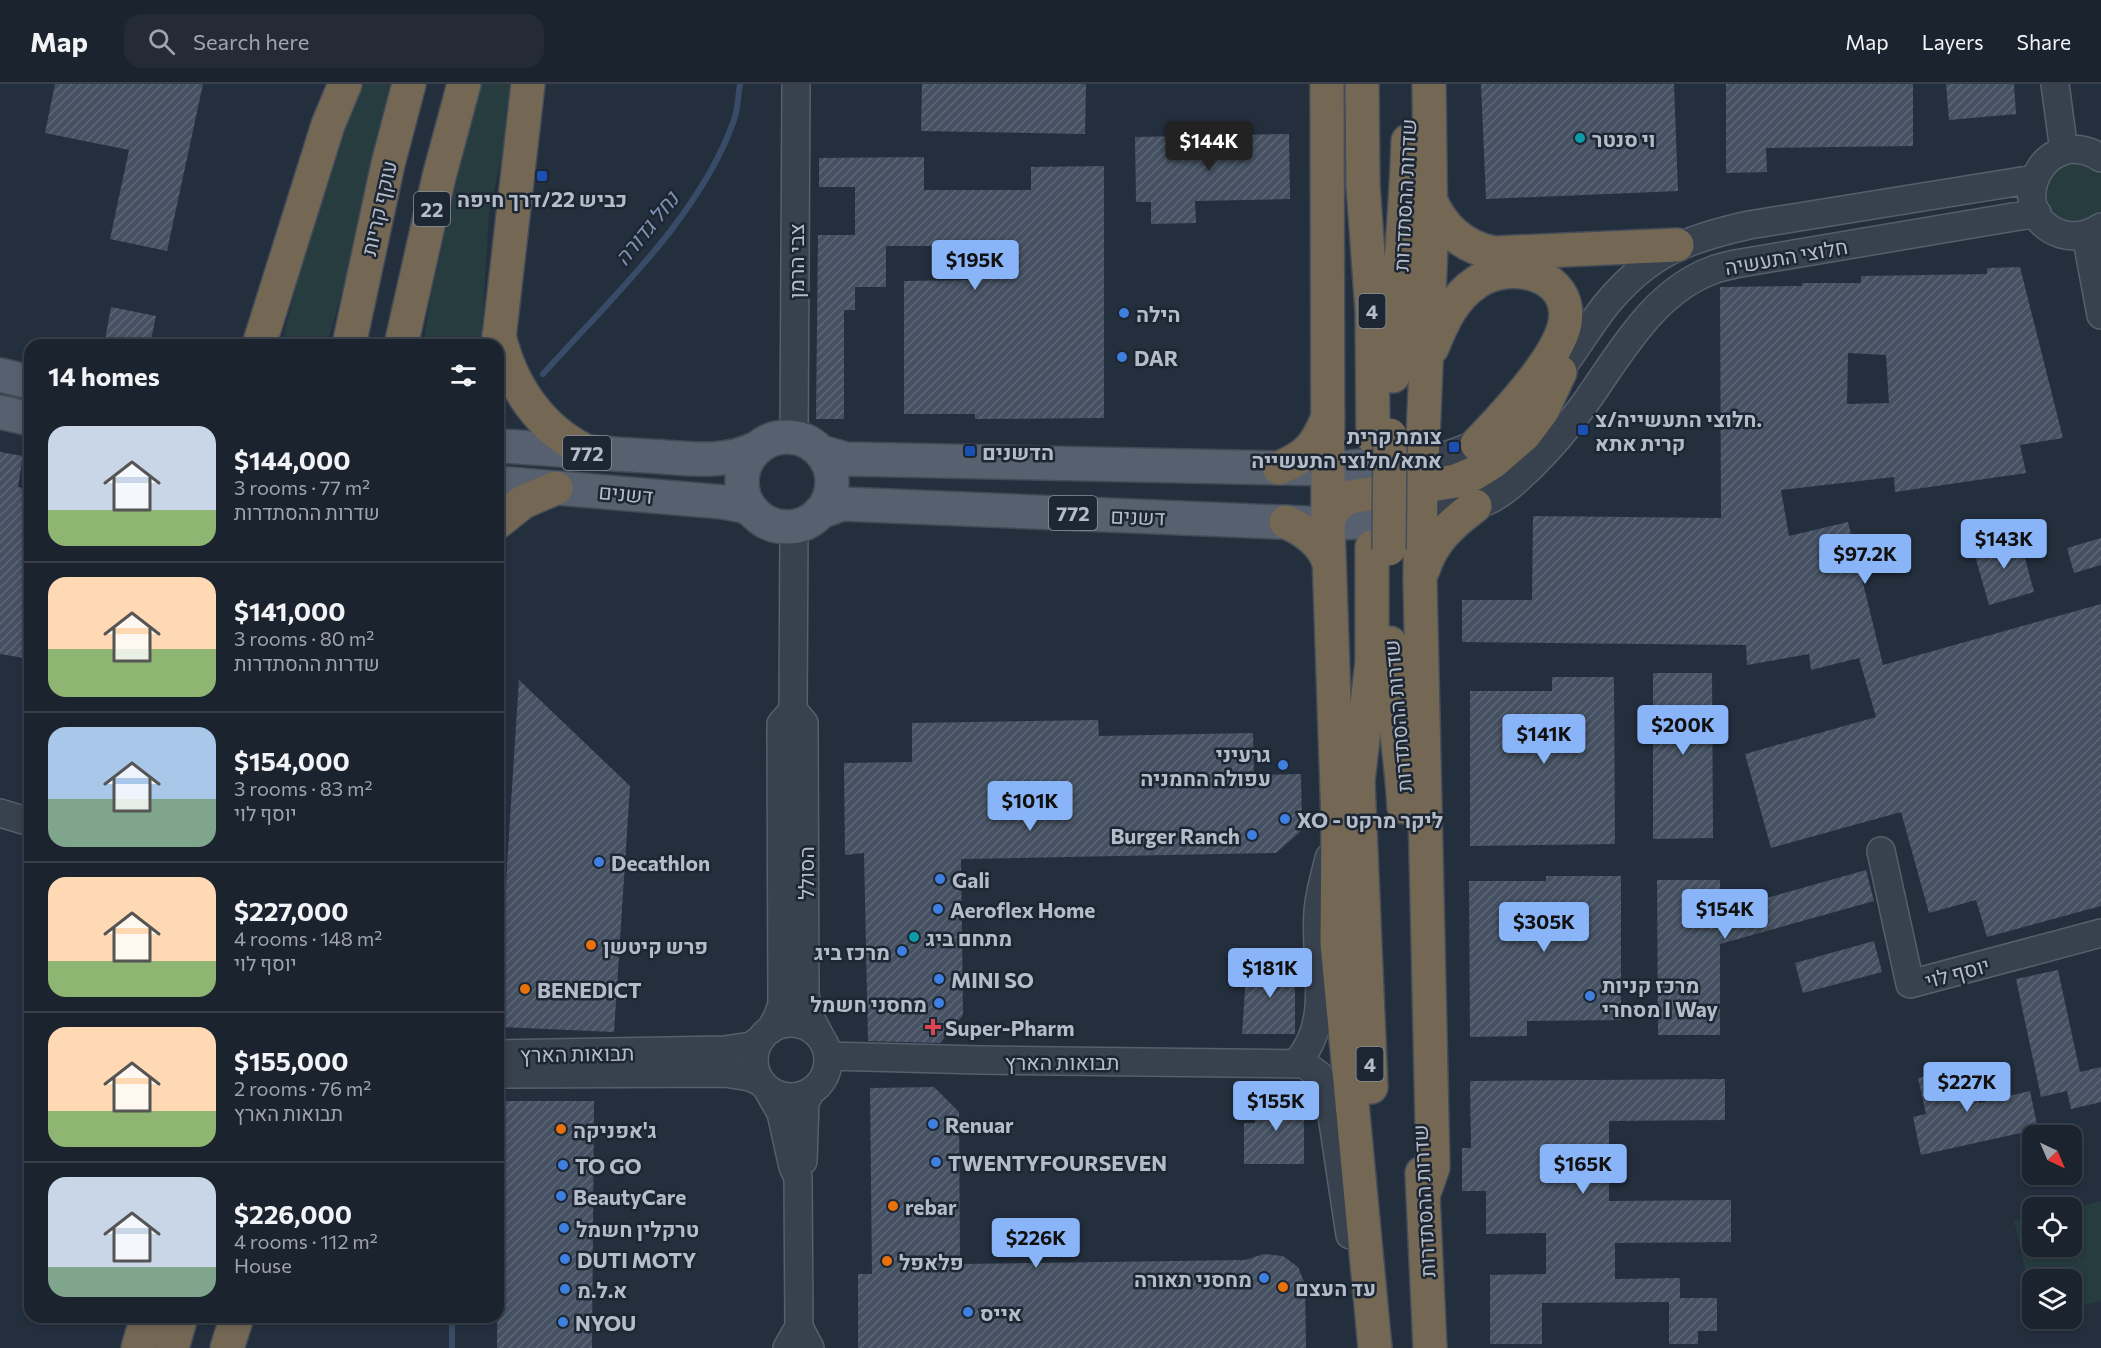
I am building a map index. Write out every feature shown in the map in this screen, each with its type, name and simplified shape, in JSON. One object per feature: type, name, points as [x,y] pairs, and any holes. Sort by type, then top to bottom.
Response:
[{"type":"highway","points":[[261,339],[328,125],[345,84]]},
{"type":"highway","name":"עוקף קריות","points":[[350,339],[388,164],[409,84]]},
{"type":"highway","name":"22","points":[[402,339],[439,177],[464,84]]},
{"type":"highway","points":[[499,339],[528,84]]},
{"type":"highway","points":[[1327,84],[1328,524],[1338,820],[1337,943],[1375,1348]]},
{"type":"highway","name":"שדרות ההסתדרות","points":[[1362,84],[1363,185],[1372,311],[1372,662],[1358,781],[1382,1348]]},
{"type":"highway","name":"שדרות ההסתדרות","points":[[1410,84],[1419,192],[1395,334],[1390,435],[1390,666],[1402,774],[1430,1348]]},
{"type":"highway","points":[[1423,1196],[1433,1167],[1420,581],[1426,364],[1419,192],[1429,84]]},
{"type":"highway","points":[[1419,192],[1449,231],[1467,244],[1494,253],[1677,245]]},
{"type":"highway","points":[[238,339],[295,233]]},
{"type":"highway","points":[[1426,364],[1450,309],[1457,299],[1480,280],[1500,272],[1515,271],[1550,281],[1559,290],[1564,299],[1566,312],[1561,336],[1528,386],[1477,444]]},
{"type":"highway","points":[[504,354],[513,380],[531,405],[563,438],[590,453]]},
{"type":"highway","points":[[1421,488],[1456,481],[1475,473],[1514,445],[1529,430],[1542,411],[1560,372]]},
{"type":"highway","points":[[1279,468],[1305,455],[1321,435],[1328,417]]},
{"type":"highway","points":[[504,517],[523,502],[556,488]]},
{"type":"highway","points":[[1420,581],[1429,555],[1440,536],[1475,506]]},
{"type":"highway","points":[[1286,522],[1306,533],[1318,544],[1329,563]]},
{"type":"highway","points":[[138,1348],[145,1323]]},
{"type":"highway","points":[[172,1348],[179,1323]]},
{"type":"highway","points":[[227,1348],[235,1323]]},
{"type":"main road","points":[[0,375],[24,381]]},
{"type":"main road","points":[[0,412],[24,418]]},
{"type":"main road","points":[[808,445],[827,461],[832,479],[828,500],[807,519],[785,527],[767,522],[753,511],[743,492],[742,481],[748,458],[757,448],[781,437],[808,445],[846,459],[1328,469],[1421,488]]},
{"type":"main road","name":"דשנים","points":[[504,446],[677,458],[730,458],[757,448]]},
{"type":"main road","name":"דשנים","points":[[504,484],[723,502],[744,506],[753,511]]},
{"type":"main road","name":"דשנים","points":[[807,519],[842,504],[1328,524],[1421,488]]},
{"type":"street","name":"צבי הרמן","points":[[796,84],[808,445]]},
{"type":"street","points":[[2055,84],[2064,151]]},
{"type":"street","points":[[2101,158],[2083,150],[2064,151],[2046,161],[2034,179],[2032,197],[2037,213],[2053,230],[2075,236],[2094,231],[2101,315]]},
{"type":"street","name":"חלוצי התעשיה","points":[[2034,179],[1749,225],[1677,245],[1648,263],[1605,305],[1560,372],[1524,409],[1477,444],[1448,456],[1421,488],[1455,512],[1488,501],[1509,488],[1541,457],[1583,406],[1641,323],[1678,290],[1712,270],[1735,264],[2037,213]]},
{"type":"street","name":"הסולל","points":[[765,1035],[777,1018],[782,1004],[781,724],[793,710],[807,519]]},
{"type":"street","name":"הסולל","points":[[793,710],[804,723],[805,995],[811,1019],[824,1046]]},
{"type":"street","points":[[0,813],[24,820]]},
{"type":"street","points":[[1296,1063],[1312,1042],[1318,1016],[1317,913],[1338,820]]},
{"type":"street","name":"יוסף לוי","points":[[1881,851],[1910,984],[2101,933]]},
{"type":"street","points":[[765,1086],[778,1095],[789,1098],[800,1097],[810,1093],[825,1077],[828,1067],[824,1046],[802,1025],[792,1023],[780,1025],[765,1035],[756,1049],[754,1061],[756,1072],[781,1113],[793,1167],[798,1177]]},
{"type":"street","name":"תבואות הארץ","points":[[504,1054],[724,1050],[751,1046],[765,1035]]},
{"type":"street","name":"תבואות הארץ","points":[[824,1046],[981,1060],[1296,1063]]},
{"type":"street","points":[[1296,1063],[1304,1064],[1314,1070],[1323,1082],[1331,1109],[1351,1242],[1369,1286]]},
{"type":"street","name":"תבואות הארץ","points":[[504,1074],[725,1073],[750,1077],[765,1086]]},
{"type":"street","points":[[799,1341],[798,1177],[802,1167],[805,1102],[810,1093]]},
{"type":"green space","points":[[358,84],[400,84],[329,339],[283,339],[321,190]]},
{"type":"green space","points":[[479,84],[517,84],[489,214],[481,339],[424,339],[432,290]]},
{"type":"green space","points":[[2072,159],[2093,165],[2101,172],[2101,214],[2073,228],[2047,214],[2042,185],[2047,175]]},
{"type":"green space","points":[[2101,1201],[2101,1301],[2082,1306],[2082,1269],[2025,1269],[2022,1257],[2082,1257],[2082,1206]]},
{"type":"green space","points":[[2022,1219],[2022,1256],[2014,1221]]},
{"type":"building","points":[[55,84],[203,84],[167,251],[110,239],[129,150],[45,133]]},
{"type":"building","points":[[922,84],[1086,84],[1085,134],[921,131]]},
{"type":"building","name":"וי סנטר","points":[[1481,84],[1674,84],[1678,191],[1486,199]]},
{"type":"building","points":[[1726,84],[1913,84],[1913,146],[1766,148],[1767,172],[1726,173]]},
{"type":"building","points":[[1946,84],[2014,84],[2016,114],[1949,120]]},
{"type":"building","points":[[1289,134],[1290,199],[1195,201],[1196,223],[1151,224],[1151,202],[1136,202],[1135,137]]},
{"type":"building","points":[[924,157],[924,190],[1031,190],[1031,167],[1104,166],[1104,418],[975,419],[975,414],[904,414],[904,281],[975,280],[975,246],[886,246],[886,287],[855,287],[855,310],[844,310],[844,419],[816,419],[818,235],[855,235],[855,187],[819,187],[819,158]]},
{"type":"building","points":[[2020,267],[2063,438],[2020,445],[2026,473],[1895,492],[1894,477],[1781,490],[1789,536],[1848,522],[1883,665],[2101,604],[2101,906],[1987,937],[1976,900],[1929,913],[1901,812],[1771,848],[1745,754],[1876,717],[1859,658],[1811,670],[1809,654],[1747,665],[1746,645],[1462,642],[1462,600],[1532,600],[1533,516],[1721,518],[1720,287],[1861,283],[1861,276],[1987,274],[1987,268]],"holes":[[[1848,353],[1886,355],[1889,403],[1847,404]]]},
{"type":"building","points":[[111,307],[156,316],[151,339],[105,339]]},
{"type":"building","points":[[0,452],[23,456],[18,487],[24,488],[24,658],[0,654]]},
{"type":"building","points":[[2019,536],[2034,592],[1989,605],[1973,549]]},
{"type":"building","points":[[2101,538],[2101,565],[2074,573],[2067,548]]},
{"type":"building","points":[[1653,673],[1712,673],[1713,838],[1653,839]]},
{"type":"building","points":[[1552,677],[1614,677],[1615,844],[1470,846],[1470,691],[1552,691]]},
{"type":"building","points":[[519,680],[630,786],[614,1032],[504,1027],[507,865]]},
{"type":"building","name":"מתחם ביג","points":[[1098,720],[1099,736],[1253,733],[1254,775],[1301,774],[1302,830],[1276,853],[961,859],[963,1015],[940,1043],[868,1041],[864,853],[845,855],[844,763],[912,762],[912,723]]},
{"type":"building","points":[[1866,870],[1874,901],[1720,944],[1720,1035],[1658,1035],[1657,880],[1720,880],[1720,911]]},
{"type":"building","points":[[1546,876],[1621,876],[1621,1020],[1527,1021],[1527,1036],[1470,1037],[1469,881],[1546,881]]},
{"type":"building","points":[[1874,941],[1882,972],[1803,993],[1795,963]]},
{"type":"building","points":[[1247,963],[1295,963],[1295,1034],[1242,1034]]},
{"type":"building","points":[[2058,970],[2080,1072],[2101,1067],[2101,1102],[2071,1109],[2067,1091],[2041,1097],[2016,979]]},
{"type":"building","points":[[1971,1067],[1979,1103],[2030,1091],[2037,1125],[2022,1125],[2022,1133],[1921,1155],[1913,1117],[1926,1114],[1918,1078]]},
{"type":"building","points":[[1725,1079],[1725,1120],[1609,1121],[1609,1201],[1731,1200],[1731,1242],[1615,1243],[1615,1279],[1680,1278],[1680,1298],[1717,1298],[1717,1331],[1698,1331],[1698,1344],[1669,1344],[1669,1302],[1542,1303],[1542,1344],[1490,1344],[1490,1275],[1546,1274],[1546,1233],[1486,1234],[1486,1191],[1462,1191],[1462,1148],[1471,1148],[1470,1081]]},
{"type":"building","points":[[934,1087],[959,1112],[960,1264],[1245,1260],[1264,1254],[1283,1256],[1298,1267],[1305,1284],[1306,1348],[858,1348],[858,1274],[872,1274],[870,1088]]},
{"type":"building","points":[[1255,1096],[1304,1096],[1304,1164],[1244,1164],[1244,1123],[1255,1123]]},
{"type":"building","points":[[504,1101],[594,1101],[592,1348],[497,1348],[497,1323],[504,1323]]},
{"type":"waterway","name":"נחל גדורה","points":[[543,374],[624,286],[677,223],[719,156],[734,120],[740,84]]},
{"type":"waterway","name":"נחל גדורה","points":[[452,1323],[452,1348]]},
{"type":"place","name":"וי סנטר","points":[[1580,138]]},
{"type":"place","name":"כביש 22/דרך חיפה","points":[[542,176]]},
{"type":"place","name":"הילה","points":[[1124,313]]},
{"type":"place","name":"DAR","points":[[1122,357]]},
{"type":"place","name":"חלוצי התעשייה/צ. קרית אתא","points":[[1583,430]]},
{"type":"place","name":"צומת קרית אתא/חלוצי התעשייה","points":[[1454,447]]},
{"type":"place","name":"הדשנים","points":[[970,451]]},
{"type":"place","name":"גרעיני עפולה החמניה","points":[[1283,765]]},
{"type":"place","name":"XO - ליקר מרקט","points":[[1285,819]]},
{"type":"place","name":"Burger Ranch","points":[[1252,835]]},
{"type":"place","name":"Decathlon","points":[[599,862]]},
{"type":"place","name":"Gali","points":[[940,879]]},
{"type":"place","name":"Aeroflex Home","points":[[938,909]]},
{"type":"place","name":"מתחם ביג","points":[[914,937]]},
{"type":"place","name":"פרש קיטשן","points":[[591,945]]},
{"type":"place","name":"מרכז ביג","points":[[902,951]]},
{"type":"place","name":"MINI SO","points":[[939,979]]},
{"type":"place","name":"BENEDICT","points":[[525,989]]},
{"type":"place","name":"מרכז קניות מסחרי I Way","points":[[1590,996]]},
{"type":"place","name":"מחסני חשמל","points":[[939,1003]]},
{"type":"place","name":"Super-Pharm","points":[[933,1027]]},
{"type":"place","name":"Renuar","points":[[933,1124]]},
{"type":"place","name":"ג'אפניקה","points":[[561,1129]]},
{"type":"place","name":"TWENTYFOURSEVEN","points":[[936,1162]]},
{"type":"place","name":"TO GO","points":[[563,1165]]},
{"type":"place","name":"BeautyCare","points":[[561,1196]]},
{"type":"place","name":"rebar","points":[[893,1206]]},
{"type":"place","name":"טרקלין חשמל","points":[[564,1228]]},
{"type":"place","name":"DUTI MOTY","points":[[565,1259]]},
{"type":"place","name":"פלאפל","points":[[887,1261]]},
{"type":"place","name":"מחסני תאורה","points":[[1264,1278]]},
{"type":"place","name":"עד העצם","points":[[1283,1287]]},
{"type":"place","name":"א.ל.מ","points":[[565,1289]]},
{"type":"place","name":"אייס","points":[[968,1312]]},
{"type":"place","name":"NYOU","points":[[563,1322]]}]
